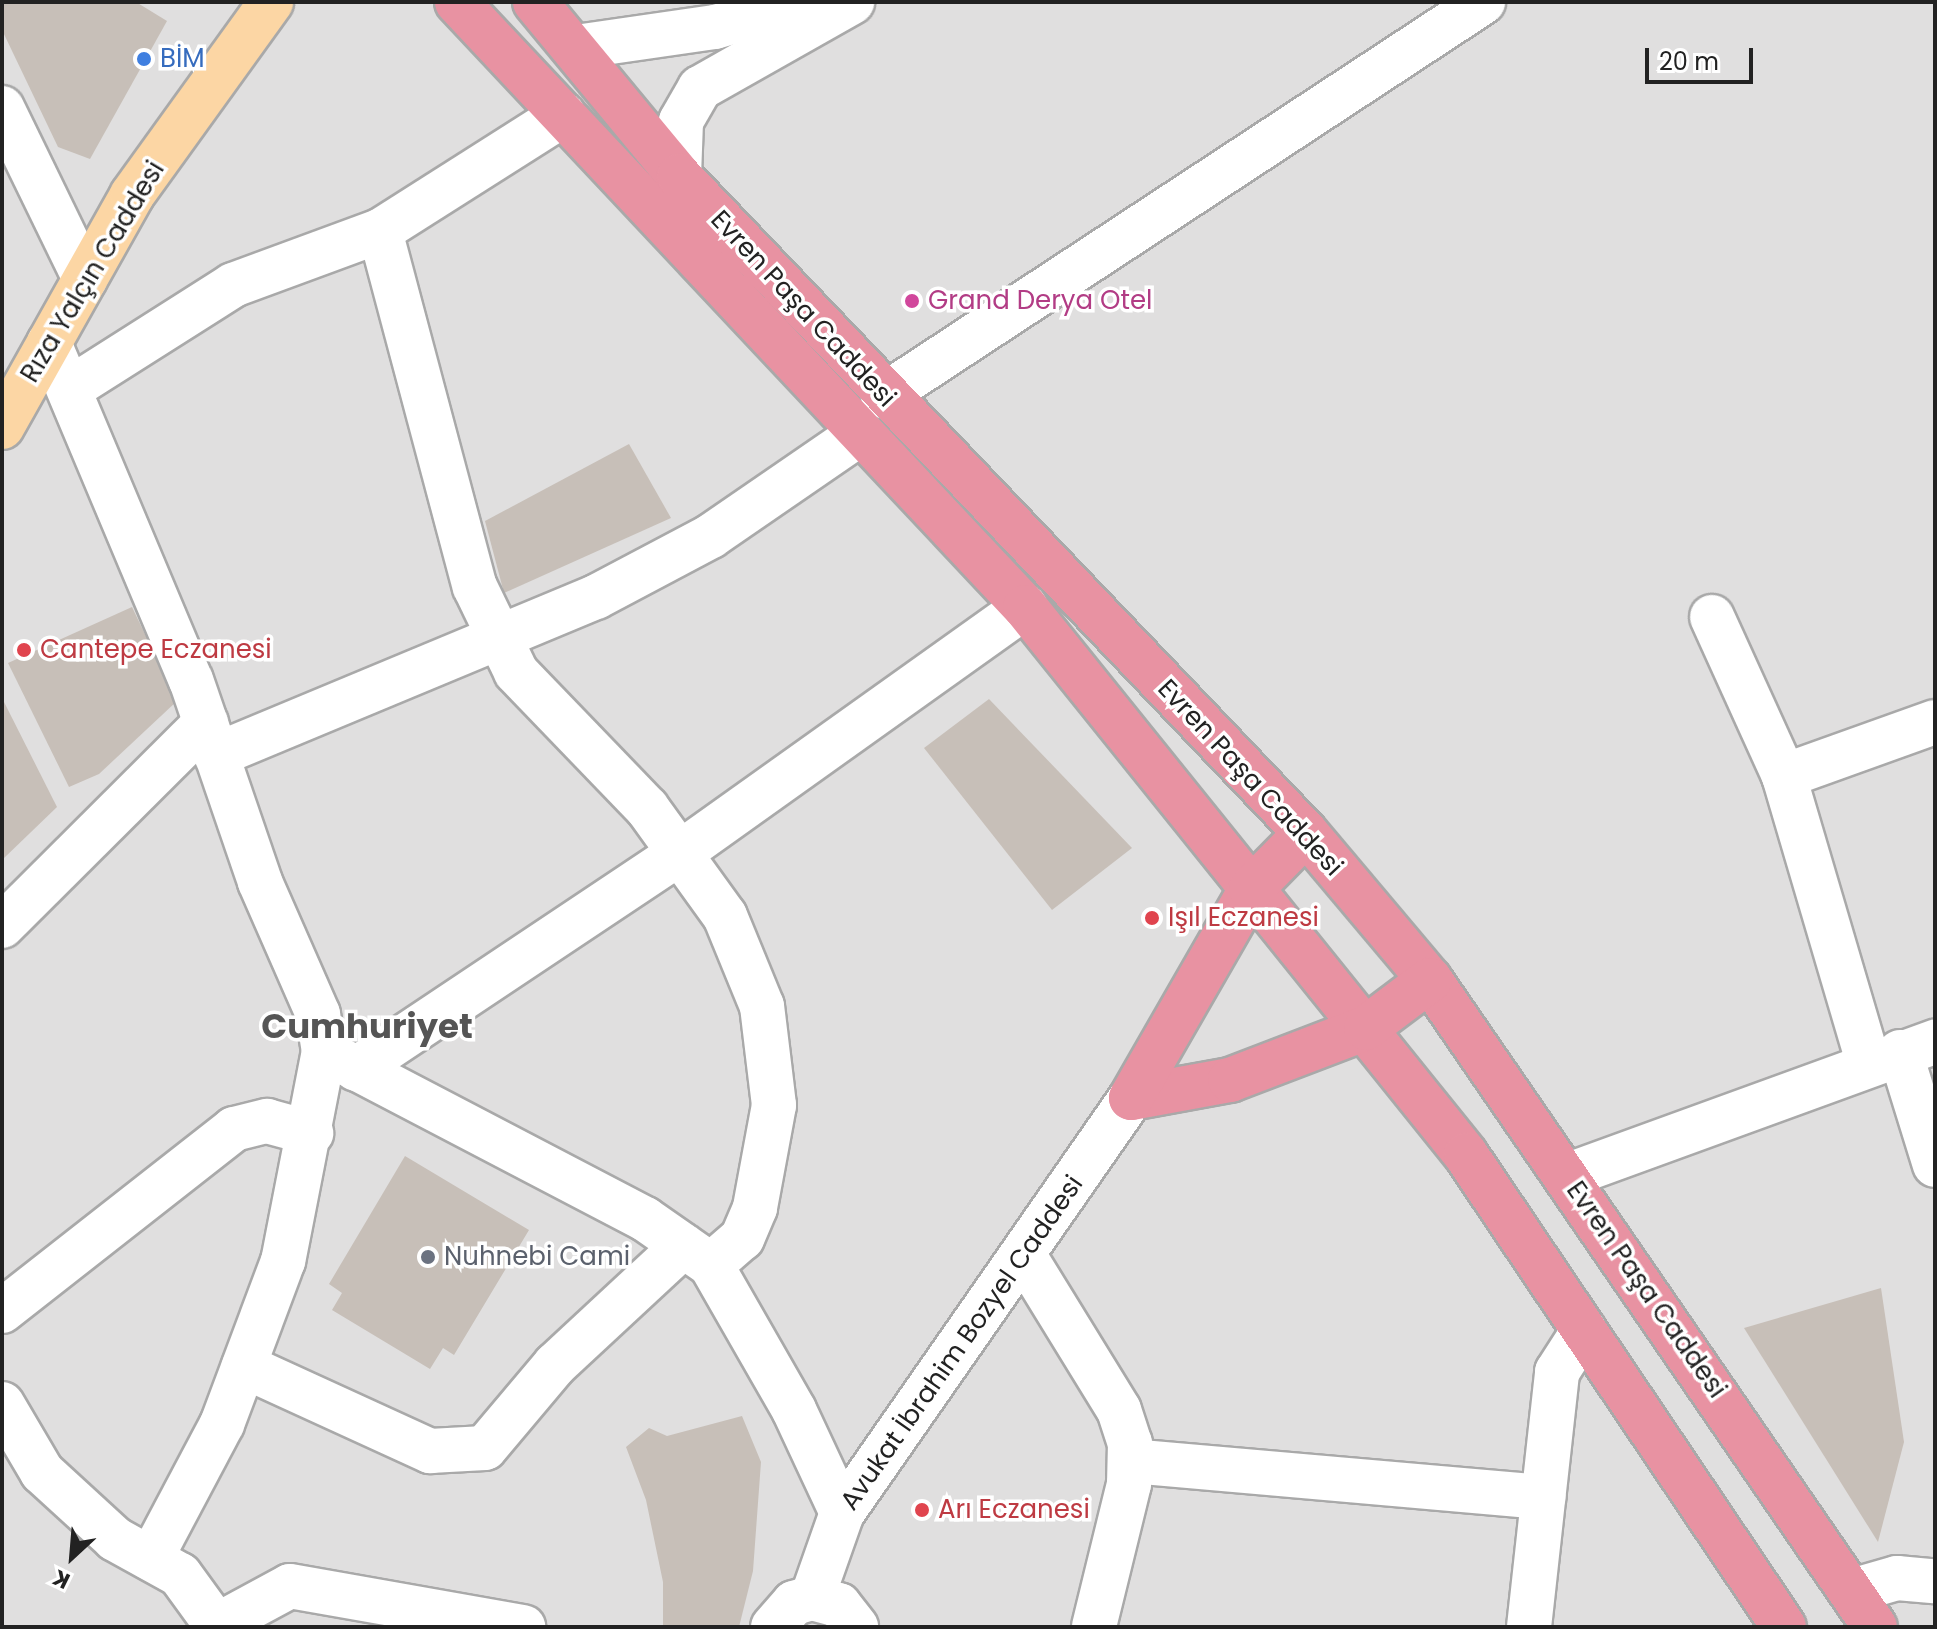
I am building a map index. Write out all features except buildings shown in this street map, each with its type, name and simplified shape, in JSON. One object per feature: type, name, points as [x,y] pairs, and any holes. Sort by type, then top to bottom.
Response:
[{"type":"highway","name":"Evren Paşa Caddesi","points":[[457,2],[1025,607],[1466,1155],[1784,1627]]},
{"type":"highway","name":"Evren Paşa Caddesi","points":[[535,2],[576,47],[679,176],[883,396],[1306,833],[1430,980],[1875,1627]]},
{"type":"highway","points":[[1131,1098],[1251,889],[1306,833]]},
{"type":"highway","points":[[1131,1098],[1230,1080],[1366,1028],[1430,980]]},
{"type":"main road","name":"Rıza Yalçın Caddesi","points":[[2,427],[132,195],[271,2]]},
{"type":"street","points":[[576,47],[715,27],[800,2]]},
{"type":"street","points":[[679,176],[681,121],[700,88],[852,2]]},
{"type":"street","points":[[883,396],[1483,2]]},
{"type":"street","points":[[2,108],[85,279]]},
{"type":"street","points":[[71,388],[233,285],[380,231],[563,115]]},
{"type":"street","points":[[244,1366],[430,1451],[485,1448],[555,1365],[697,1256],[742,1238],[755,1208],[774,1105],[762,1006],[725,916],[647,808],[516,672],[471,573],[380,231]]},
{"type":"street","points":[[49,343],[71,388],[211,739],[260,882],[340,1060],[697,1256],[794,1410],[842,1513]]},
{"type":"street","points":[[2,926],[211,739],[502,641],[711,536],[861,433]]},
{"type":"street","points":[[151,1558],[222,1424],[283,1261],[311,1133],[340,1060],[680,853],[1025,607]]},
{"type":"street","points":[[1712,617],[1784,776],[1901,1052],[1935,1165]]},
{"type":"street","points":[[1784,776],[1935,722]]},
{"type":"street","points":[[1566,1176],[1901,1052]]},
{"type":"street","name":"Avukat İbrahim Bozyel Caddesi","points":[[812,1598],[842,1513],[1131,1098]]},
{"type":"street","points":[[2,1311],[234,1129],[267,1121],[311,1133]]},
{"type":"street","points":[[1023,1254],[1119,1410],[1131,1461],[1094,1627]]},
{"type":"street","points":[[1529,1627],[1557,1372],[1584,1330]]},
{"type":"street","points":[[8,1428],[42,1472],[115,1539],[180,1575],[216,1626],[290,1586],[523,1627]]},
{"type":"street","points":[[1131,1461],[1543,1497]]},
{"type":"street","points":[[1852,1591],[1897,1578],[1935,1581]]},
{"type":"street","points":[[773,1627],[794,1603],[812,1598],[839,1605],[856,1627]]},
{"type":"shaded area","points":[[2,2],[1935,2],[1935,1627],[2,1627]]},
{"type":"place","name":"BİM","points":[[144,59]]},
{"type":"place","name":"Grand Derya Otel","points":[[912,301]]},
{"type":"place","name":"Cantepe Eczanesi","points":[[24,650]]},
{"type":"place","name":"Işıl Eczanesi","points":[[1152,918]]},
{"type":"place","name":"Nuhnebi Cami","points":[[428,1257]]},
{"type":"place","name":"Arı Eczanesi","points":[[922,1510]]},
{"type":"district","name":"Cumhuriyet","points":[[367,1027]]}]
